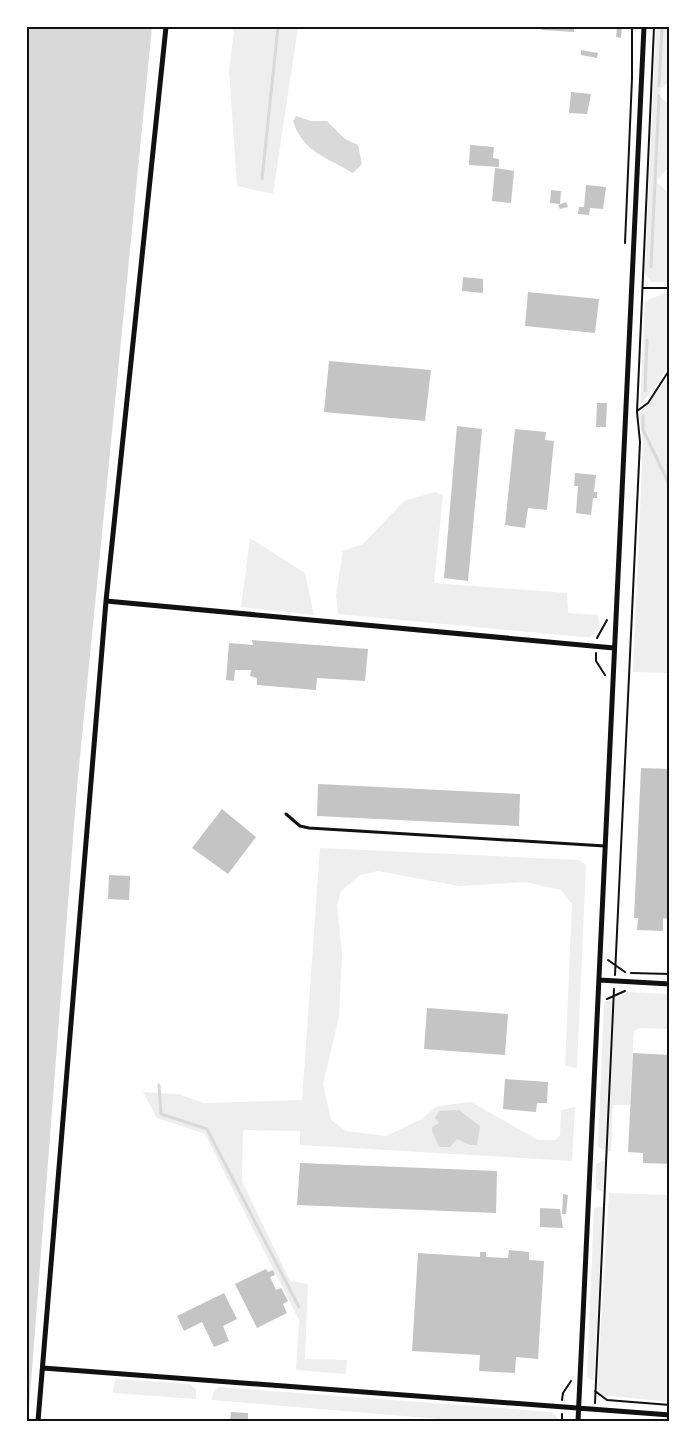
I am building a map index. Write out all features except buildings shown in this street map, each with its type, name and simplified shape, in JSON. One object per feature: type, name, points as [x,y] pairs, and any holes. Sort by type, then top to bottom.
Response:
[{"type":"street","points":[[38,1421],[106,601],[166,27]]},
{"type":"street","points":[[578,1421],[644,27]]},
{"type":"street","points":[[106,601],[614,648]]},
{"type":"street","points":[[599,980],[670,984]]},
{"type":"street","points":[[43,1368],[670,1415]]},
{"type":"lane","points":[[286,814],[300,826],[309,828],[605,846]]},
{"type":"path","points":[[624,252],[632,78],[632,27]]},
{"type":"path","points":[[615,972],[639,454],[637,412],[654,27]]},
{"type":"path","points":[[642,288],[670,288]]},
{"type":"path","points":[[637,412],[648,403],[670,369]]},
{"type":"path","points":[[597,647],[598,634],[607,621],[608,610]]},
{"type":"path","points":[[606,960],[624,972],[670,974]]},
{"type":"path","points":[[595,1409],[614,989]]},
{"type":"path","points":[[604,999],[629,990]]},
{"type":"path","points":[[595,1391],[607,1400],[670,1405]]},
{"type":"path","points":[[603,1421],[621,1420]]},
{"type":"shaded area","points":[[27,27],[152,27],[77,787],[28,1421]]},
{"type":"shaded area","points":[[231,27],[298,27],[273,194],[237,186],[229,70],[234,32]]},
{"type":"shaded area","points":[[656,27],[670,27],[670,81],[661,88],[660,96],[670,106],[670,166],[656,181],[670,195],[670,282],[651,282],[645,274]]},
{"type":"shaded area","points":[[296,116],[311,121],[327,121],[345,139],[358,145],[362,164],[353,173],[318,153],[297,132],[293,121]]},
{"type":"shaded area","points":[[670,291],[670,361],[659,382],[640,405],[645,304],[648,300]]},
{"type":"shaded area","points":[[670,375],[670,673],[633,672],[643,443],[639,415]]},
{"type":"shaded area","points":[[435,492],[443,495],[434,583],[567,593],[568,613],[598,615],[600,628],[590,637],[582,637],[338,614],[336,595],[343,551],[363,544],[404,501]]},
{"type":"shaded area","points":[[250,538],[305,573],[314,615],[241,607]]},
{"type":"shaded area","points":[[320,848],[579,860],[586,865],[577,1068],[565,1066],[572,904],[561,890],[525,882],[459,886],[378,871],[360,875],[341,891],[337,906],[342,954],[339,1017],[323,1084],[331,1120],[346,1131],[386,1136],[422,1119],[437,1106],[471,1102],[538,1140],[555,1140],[560,1136],[561,1110],[575,1107],[572,1161],[300,1145],[300,1131],[243,1130],[242,1181],[290,1281],[308,1284],[305,1359],[347,1360],[346,1374],[296,1370],[299,1320],[205,1134],[157,1118],[143,1092],[178,1094],[204,1103],[302,1100]]},
{"type":"shaded area","points":[[628,992],[670,994],[670,1029],[640,1028],[634,1031],[630,1105],[613,1105],[611,1151],[608,1151],[615,999]]},
{"type":"shaded area","points":[[612,1000],[605,1150],[598,1147],[604,1004],[605,1001]]},
{"type":"shaded area","points":[[459,1110],[480,1126],[477,1145],[470,1145],[457,1139],[450,1147],[439,1147],[432,1131],[432,1127],[439,1123],[435,1118],[439,1111]]},
{"type":"shaded area","points":[[605,1160],[603,1192],[596,1189],[596,1164]]},
{"type":"shaded area","points":[[609,1193],[670,1195],[670,1402],[602,1395],[597,1391]]},
{"type":"shaded area","points":[[603,1207],[594,1381],[587,1377],[594,1208]]},
{"type":"shaded area","points":[[115,1379],[190,1384],[196,1390],[196,1399],[113,1393]]},
{"type":"shaded area","points":[[219,1387],[552,1412],[560,1421],[464,1421],[212,1400],[213,1392]]},
{"type":"waterway","points":[[262,179],[278,27]]},
{"type":"waterway","points":[[659,86],[662,27]]},
{"type":"waterway","points":[[651,267],[659,96]]},
{"type":"waterway","points":[[645,391],[647,340]]},
{"type":"waterway","points":[[643,416],[643,430],[670,486]]},
{"type":"waterway","points":[[159,1085],[161,1114],[207,1129],[299,1307]]}]
